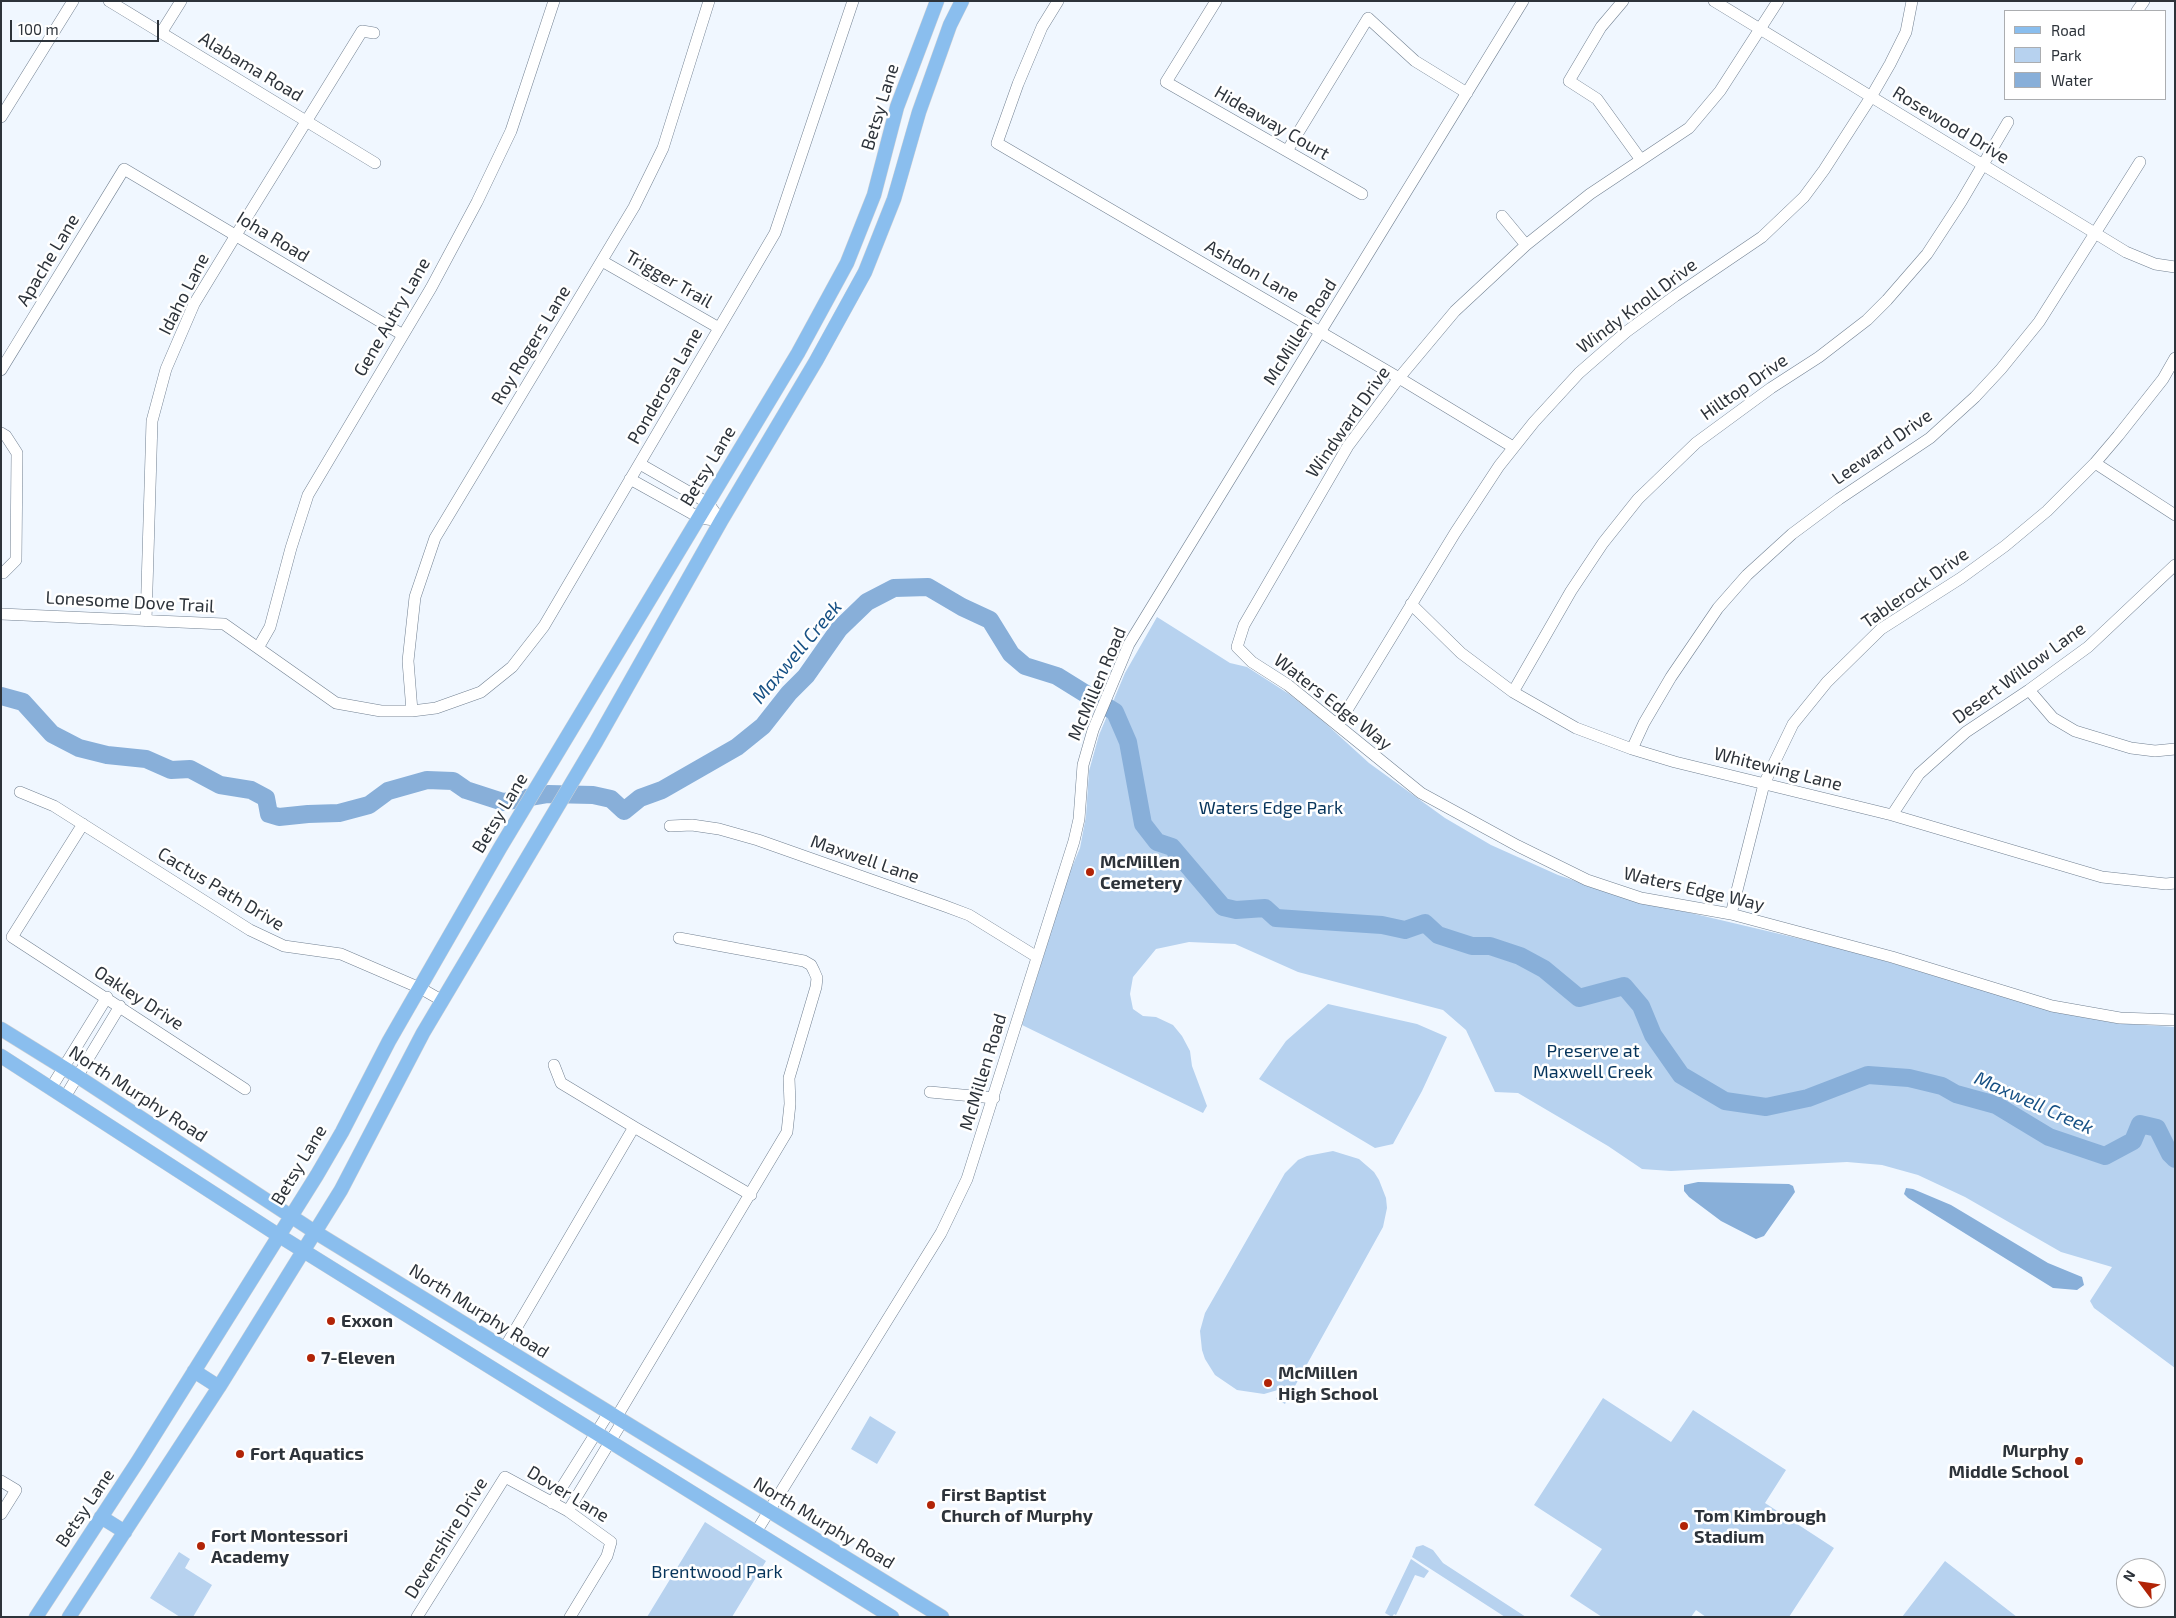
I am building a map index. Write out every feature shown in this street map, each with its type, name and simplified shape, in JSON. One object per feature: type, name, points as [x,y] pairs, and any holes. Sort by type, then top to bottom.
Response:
[{"type":"main road","name":"Betsy Lane","points":[[36,1617],[138,1461],[342,1132],[389,1041],[500,848],[798,354],[847,263],[874,195],[898,107],[937,1]]},
{"type":"main road","points":[[69,1617],[102,1563],[125,1532],[219,1387],[341,1190],[411,1055],[596,742],[721,521],[816,361],[865,272],[894,199],[919,112],[950,25],[962,1]]},
{"type":"main road","name":"North Murphy Road","points":[[1,1029],[77,1076],[315,1232],[768,1512],[942,1617]]},
{"type":"main road","points":[[1,1056],[278,1235],[892,1617]]},
{"type":"main road","points":[[194,1371],[219,1387]]},
{"type":"main road","points":[[101,1517],[125,1532]]},
{"type":"street","points":[[1,117],[73,1]]},
{"type":"street","name":"Alabama Road","points":[[109,1],[374,163]]},
{"type":"street","points":[[161,33],[181,1]]},
{"type":"street","name":"Gene Autry Lane","points":[[258,648],[270,627],[291,548],[308,496],[403,335],[477,202],[511,131],[554,1]]},
{"type":"street","name":"Roy Rogers Lane","points":[[412,711],[408,661],[415,597],[435,538],[634,206],[663,148],[709,1]]},
{"type":"street","name":"Ponderosa Lane","points":[[412,711],[436,708],[481,692],[512,667],[544,626],[775,233],[853,1]]},
{"type":"street","name":"Ashdon Lane","points":[[1058,1],[1042,27],[1018,84],[997,143],[1321,332],[1513,447]]},
{"type":"street","name":"Hideaway Court","points":[[1216,1],[1166,82],[1362,194]]},
{"type":"street","name":"McMillen Road","points":[[756,1532],[941,1233],[967,1179],[1074,840],[1079,818],[1083,765],[1093,730],[1129,644],[1523,1]]},
{"type":"street","points":[[1623,1],[1601,27],[1569,81],[1597,99],[1641,160]]},
{"type":"street","name":"Rosewood Drive","points":[[1714,1],[2126,252],[2147,261],[2175,267]]},
{"type":"street","name":"Windward Drive","points":[[1237,647],[1244,624],[1343,455],[1399,378],[1455,311],[1526,244],[1590,194],[1689,128],[1720,91],[1778,1]]},
{"type":"street","name":"Windy Knoll Drive","points":[[1336,724],[1344,715],[1464,518],[1513,447],[1579,373],[1626,332],[1769,230],[1804,196],[1824,170],[1871,97],[1906,32],[1912,1]]},
{"type":"street","points":[[1287,151],[1368,18],[1415,61],[1467,93]]},
{"type":"street","name":"Idaho Lane","points":[[146,620],[152,421],[166,369],[194,304],[362,31],[374,33]]},
{"type":"street","name":"Hilltop Drive","points":[[1513,692],[1571,591],[1603,543],[1638,500],[1696,443],[1728,417],[1819,357],[1867,320],[1927,254],[1961,202],[2008,122]]},
{"type":"street","name":"Leeward Drive","points":[[1632,749],[1644,723],[1671,677],[1718,608],[1747,575],[1792,534],[1839,499],[1930,438],[1975,397],[2039,322],[2140,162]]},
{"type":"street","name":"Ioha Road","points":[[124,169],[403,335]]},
{"type":"street","name":"Apache Lane","points":[[1,370],[124,169]]},
{"type":"street","points":[[1502,216],[1526,244]]},
{"type":"street","name":"Trigger Trail","points":[[602,260],[719,328]]},
{"type":"street","name":"Tablerock Drive","points":[[1731,914],[1764,784],[1793,724],[1827,682],[1881,630],[1961,578],[2005,546],[2047,511],[2095,462],[2163,379],[2175,358]]},
{"type":"street","points":[[1,433],[6,436],[17,453],[16,560],[3,573]]},
{"type":"street","points":[[2095,462],[2175,515]]},
{"type":"street","points":[[640,464],[708,503],[721,521]]},
{"type":"street","points":[[630,479],[700,518],[721,521]]},
{"type":"street","name":"Desert Willow Lane","points":[[1892,815],[1919,774],[1966,732],[2029,690],[2088,647],[2175,565]]},
{"type":"street","name":"Whitewing Lane","points":[[1411,604],[1461,653],[1513,692],[1576,728],[1632,749],[1675,762],[1892,815],[2102,877],[2166,884],[2175,883]]},
{"type":"street","name":"Lonesome Dove Trail","points":[[1,614],[224,624],[336,703],[381,711],[412,711]]},
{"type":"street","name":"Waters Edge Way","points":[[1237,647],[1252,662],[1288,685],[1421,793],[1518,846],[1586,880],[1641,898],[1731,914],[1892,957],[2052,1006],[2120,1018],[2175,1020]]},
{"type":"street","points":[[2029,690],[2053,718],[2075,731],[2131,748],[2175,749]]},
{"type":"street","name":"Cactus Path Drive","points":[[20,792],[54,806],[250,930],[284,946],[341,954],[420,988],[443,1001]]},
{"type":"street","name":"Oakley Drive","points":[[83,824],[12,937],[107,997],[245,1089]]},
{"type":"street","name":"Maxwell Lane","points":[[670,826],[692,825],[719,829],[748,837],[945,906],[969,915],[1037,957]]},
{"type":"street","points":[[568,1511],[610,1441],[615,1418],[751,1195],[787,1132],[790,1104],[789,1078],[816,987],[817,978],[811,965],[804,961],[680,938]]},
{"type":"street","points":[[51,1088],[107,997]]},
{"type":"street","points":[[65,1097],[120,1006]]},
{"type":"street","points":[[554,1065],[561,1083],[751,1195]]},
{"type":"street","points":[[930,1092],[994,1098]]},
{"type":"street","points":[[504,1349],[634,1127]]},
{"type":"street","points":[[552,1503],[596,1432],[615,1418]]},
{"type":"street","name":"Dover Lane","points":[[505,1478],[568,1511],[611,1542],[607,1556],[570,1617]]},
{"type":"street","name":"Devenshire Drive","points":[[417,1617],[505,1478]]},
{"type":"street","points":[[1,1481],[16,1490],[1,1514]]},
{"type":"green space","points":[[1157,617],[1230,663],[1247,667],[1289,694],[1324,722],[1369,763],[1445,818],[1491,845],[1558,875],[1605,891],[1661,906],[1852,951],[2052,1011],[2115,1023],[2175,1027],[2175,1368],[2094,1308],[2090,1301],[2112,1267],[2061,1252],[1965,1197],[1918,1175],[1882,1165],[1847,1162],[1671,1171],[1642,1169],[1608,1146],[1518,1093],[1495,1092],[1466,1030],[1443,1010],[1298,972],[1235,944],[1189,942],[1156,949],[1133,977],[1130,994],[1133,1009],[1143,1016],[1156,1017],[1173,1025],[1182,1036],[1190,1051],[1192,1066],[1207,1106],[1203,1113],[1022,1025],[1069,874],[1080,848],[1086,816],[1089,771],[1099,735],[1125,673]]},
{"type":"green space","points":[[1328,1004],[1417,1024],[1447,1037],[1422,1091],[1393,1144],[1375,1148],[1259,1079],[1286,1041]]},
{"type":"green space","points":[[1333,1151],[1359,1159],[1374,1172],[1386,1198],[1387,1208],[1383,1227],[1285,1404],[1276,1399],[1281,1389],[1264,1394],[1237,1390],[1215,1375],[1205,1359],[1200,1331],[1205,1313],[1285,1173],[1298,1160],[1307,1156]]},
{"type":"green space","name":"Tom Kimbrough Stadium","points":[[1603,1398],[1671,1442],[1693,1410],[1786,1470],[1765,1503],[1834,1548],[1789,1617],[1706,1617],[1696,1610],[1691,1617],[1602,1617],[1570,1596],[1602,1549],[1534,1505]]},
{"type":"green space","points":[[870,1416],[896,1432],[877,1464],[851,1449]]},
{"type":"green space","name":"Brentwood Park","points":[[705,1522],[766,1561],[732,1617],[647,1617]]},
{"type":"green space","points":[[1423,1545],[1433,1550],[1443,1563],[1526,1617],[1505,1617],[1412,1557],[1416,1547]]},
{"type":"green space","points":[[179,1552],[190,1559],[185,1568],[212,1585],[193,1617],[180,1617],[150,1598]]},
{"type":"green space","points":[[1411,1559],[1429,1571],[1424,1578],[1415,1575],[1396,1615],[1394,1614],[1392,1617],[1385,1613]]},
{"type":"green space","points":[[1945,1561],[2017,1617],[1902,1617]]},
{"type":"water","points":[[1698,1182],[1789,1184],[1793,1186],[1795,1192],[1764,1236],[1756,1239],[1721,1221],[1689,1197],[1684,1191],[1684,1185]]},
{"type":"water","points":[[1906,1188],[1913,1189],[1951,1205],[2048,1263],[2082,1277],[2084,1285],[2077,1290],[2053,1288],[1908,1198],[1904,1194]]},
{"type":"waterway","name":"Maxwell Creek","points":[[1,696],[23,702],[52,734],[79,748],[107,755],[146,759],[171,770],[190,769],[220,785],[251,790],[266,798],[269,814],[279,817],[339,813],[369,805],[388,791],[427,780],[453,781],[466,790],[503,802],[548,794],[593,795],[611,799],[624,811],[640,798],[662,790],[737,747],[763,726],[789,693],[806,676],[839,629],[867,602],[894,588],[928,587],[962,607],[990,620],[1011,654],[1025,666],[1057,676],[1115,712],[1128,742],[1143,824],[1157,842],[1172,847],[1223,907],[1236,910],[1265,908],[1276,918],[1382,925],[1405,930],[1425,923],[1438,935],[1472,946],[1490,946],[1520,956],[1544,969],[1579,998],[1624,986],[1641,1006],[1653,1035],[1681,1075],[1725,1101],[1766,1107],[1808,1098],[1868,1075],[1909,1078],[1942,1086],[1956,1094],[1996,1105],[2049,1137],[2105,1156],[2133,1141],[2140,1124],[2157,1128],[2170,1154],[2175,1159]]},
{"type":"place","name":"McMillen Cemetery","points":[[1090,872]]},
{"type":"place","name":"Exxon","points":[[331,1321]]},
{"type":"place","name":"7-Eleven","points":[[311,1358]]},
{"type":"place","name":"McMillen High School","points":[[1268,1383]]},
{"type":"place","name":"Fort Aquatics","points":[[240,1454]]},
{"type":"place","name":"Murphy Middle School","points":[[2079,1461]]},
{"type":"place","name":"First Baptist Church of Murphy","points":[[931,1505]]},
{"type":"place","name":"Tom Kimbrough Stadium","points":[[1684,1526]]},
{"type":"place","name":"Fort Montessori Academy","points":[[201,1546]]},
{"type":"park label","name":"Waters Edge Park","points":[[1271,808]]},
{"type":"park label","name":"Preserve at Maxwell Creek","points":[[1593,1061]]}]
